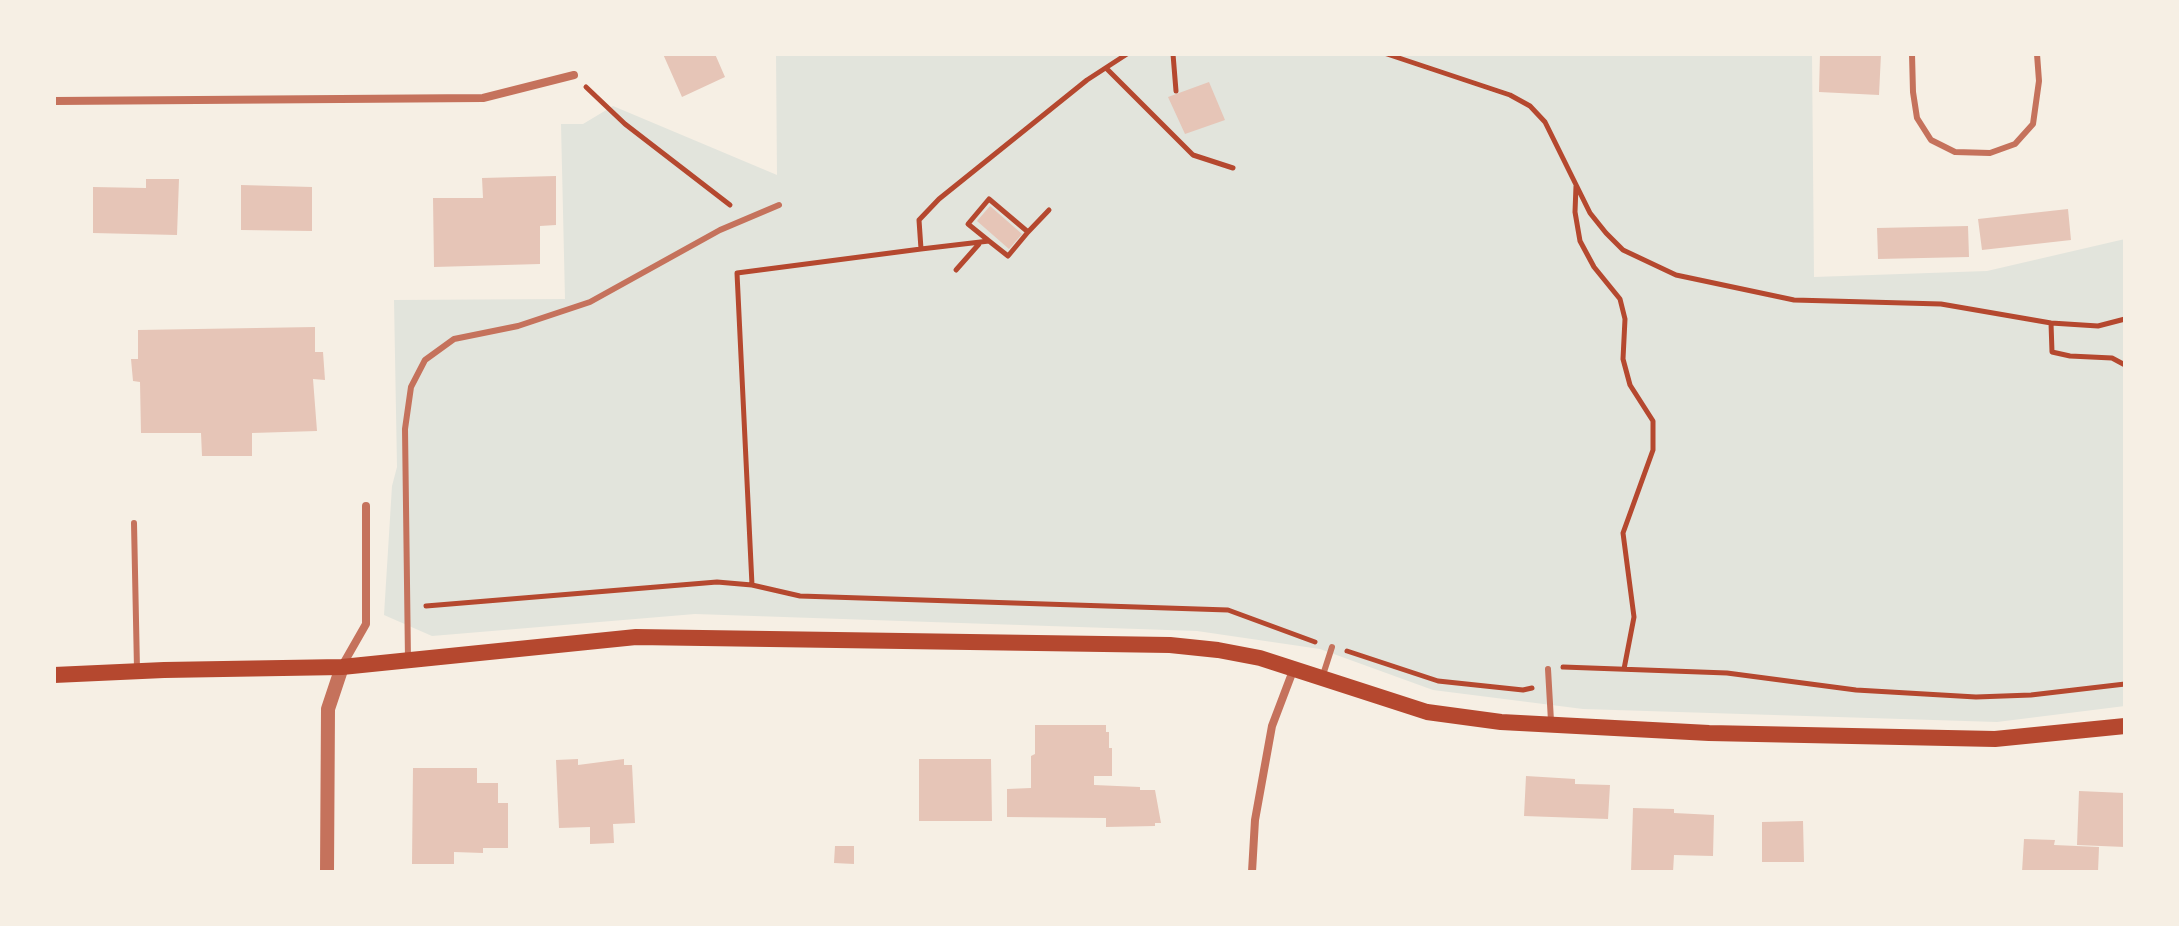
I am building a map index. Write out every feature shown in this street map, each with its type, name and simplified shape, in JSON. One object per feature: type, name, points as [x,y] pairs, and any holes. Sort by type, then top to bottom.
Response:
[{"type":"main road","points":[[54,675],[342,667],[636,637],[1170,645],[1218,650],[1294,667],[1377,698],[1427,712],[1551,725],[1719,733],[1995,739],[2125,726]]},
{"type":"street","points":[[54,101],[483,98],[574,75]]},
{"type":"street","points":[[327,872],[328,709],[342,667],[366,624],[366,506]]},
{"type":"street","points":[[1252,872],[1255,820],[1272,726],[1294,667]]},
{"type":"lane","points":[[1912,54],[1917,118],[1931,140],[1955,152],[1990,153],[2015,144],[2033,124],[2039,81],[2037,54]]},
{"type":"lane","points":[[408,660],[405,429],[411,387],[425,360],[454,339],[518,326],[590,302],[720,230],[779,205]]},
{"type":"lane","points":[[134,523],[137,673]]},
{"type":"lane","points":[[1322,678],[1332,647]]},
{"type":"lane","points":[[1548,669],[1551,725]]},
{"type":"path","points":[[921,249],[919,220],[939,199],[1087,80],[1127,54]]},
{"type":"path","points":[[1173,54],[1176,91]]},
{"type":"path","points":[[1387,54],[1510,95],[1530,106],[1545,122],[1590,213],[1623,250],[1676,275],[1794,300],[1941,304],[2051,323],[2098,326],[2125,319]]},
{"type":"path","points":[[1106,68],[1193,155],[1233,168]]},
{"type":"path","points":[[574,75],[625,124],[747,219]]},
{"type":"path","points":[[1576,183],[1575,212],[1580,241],[1594,267],[1620,299],[1625,319],[1623,359],[1630,385],[1653,421],[1653,450],[1623,533],[1634,617],[1624,669]]},
{"type":"path","points":[[1028,232],[989,199],[968,224],[1008,256],[1049,210]]},
{"type":"path","points":[[752,585],[737,273],[989,241]]},
{"type":"path","points":[[956,270],[980,242]]},
{"type":"path","points":[[2051,323],[2052,352],[2112,358],[2125,365]]},
{"type":"path","points":[[407,607],[717,582],[752,585],[800,596],[1228,610],[1438,681],[1523,690],[1549,684],[1556,669],[1568,666],[1727,673],[1856,690],[1976,697],[2031,695],[2125,684]]},
{"type":"shaded area","points":[[776,54],[1812,54],[1814,277],[1987,271],[2125,239],[2125,706],[1997,722],[1583,709],[1433,690],[1320,649],[1197,631],[695,614],[432,636],[384,615],[392,486],[397,467],[394,300],[565,299],[561,124],[583,124],[613,106],[777,175]]},
{"type":"building","points":[[663,54],[715,54],[725,77],[682,97]]},
{"type":"building","points":[[1820,54],[1881,54],[1879,95],[1819,92]]},
{"type":"building","points":[[1209,82],[1225,120],[1185,134],[1168,97]]},
{"type":"building","points":[[556,176],[556,225],[540,226],[540,264],[434,267],[433,198],[483,198],[482,178]]},
{"type":"building","points":[[146,179],[179,179],[177,235],[93,233],[93,187],[146,188]]},
{"type":"building","points":[[241,185],[312,187],[312,231],[241,230]]},
{"type":"building","points":[[990,206],[1022,234],[1009,249],[977,221]]},
{"type":"building","points":[[2068,209],[2071,240],[1982,250],[1978,219]]},
{"type":"building","points":[[1968,226],[1969,257],[1878,259],[1877,228]]},
{"type":"building","points":[[315,327],[315,352],[323,352],[325,380],[313,379],[317,431],[252,433],[252,456],[202,456],[201,433],[141,433],[140,382],[133,381],[131,359],[138,359],[138,330]]},
{"type":"building","points":[[1035,725],[1106,725],[1109,748],[1112,748],[1112,776],[1094,776],[1094,785],[1155,790],[1161,823],[1155,823],[1155,826],[1106,827],[1106,818],[1007,817],[1007,789],[1031,788]]},
{"type":"building","points":[[578,759],[578,765],[624,759],[624,765],[632,765],[635,823],[613,824],[614,843],[590,844],[590,827],[559,828],[556,760]]},
{"type":"building","points":[[919,759],[991,759],[992,821],[919,821]]},
{"type":"building","points":[[413,768],[477,768],[477,783],[498,783],[498,803],[508,803],[508,848],[483,848],[483,853],[454,852],[454,864],[412,864]]},
{"type":"building","points":[[1526,776],[1575,779],[1575,784],[1610,785],[1608,819],[1524,816]]},
{"type":"building","points":[[2079,791],[2125,793],[2125,847],[2077,845]]},
{"type":"building","points":[[1633,808],[1674,809],[1674,813],[1714,815],[1713,856],[1674,855],[1673,872],[1631,872]]},
{"type":"building","points":[[1803,821],[1804,862],[1762,862],[1762,822]]},
{"type":"building","points":[[2024,839],[2055,840],[2054,845],[2099,847],[2098,872],[2022,872]]},
{"type":"building","points":[[835,846],[854,846],[854,864],[834,863]]}]
